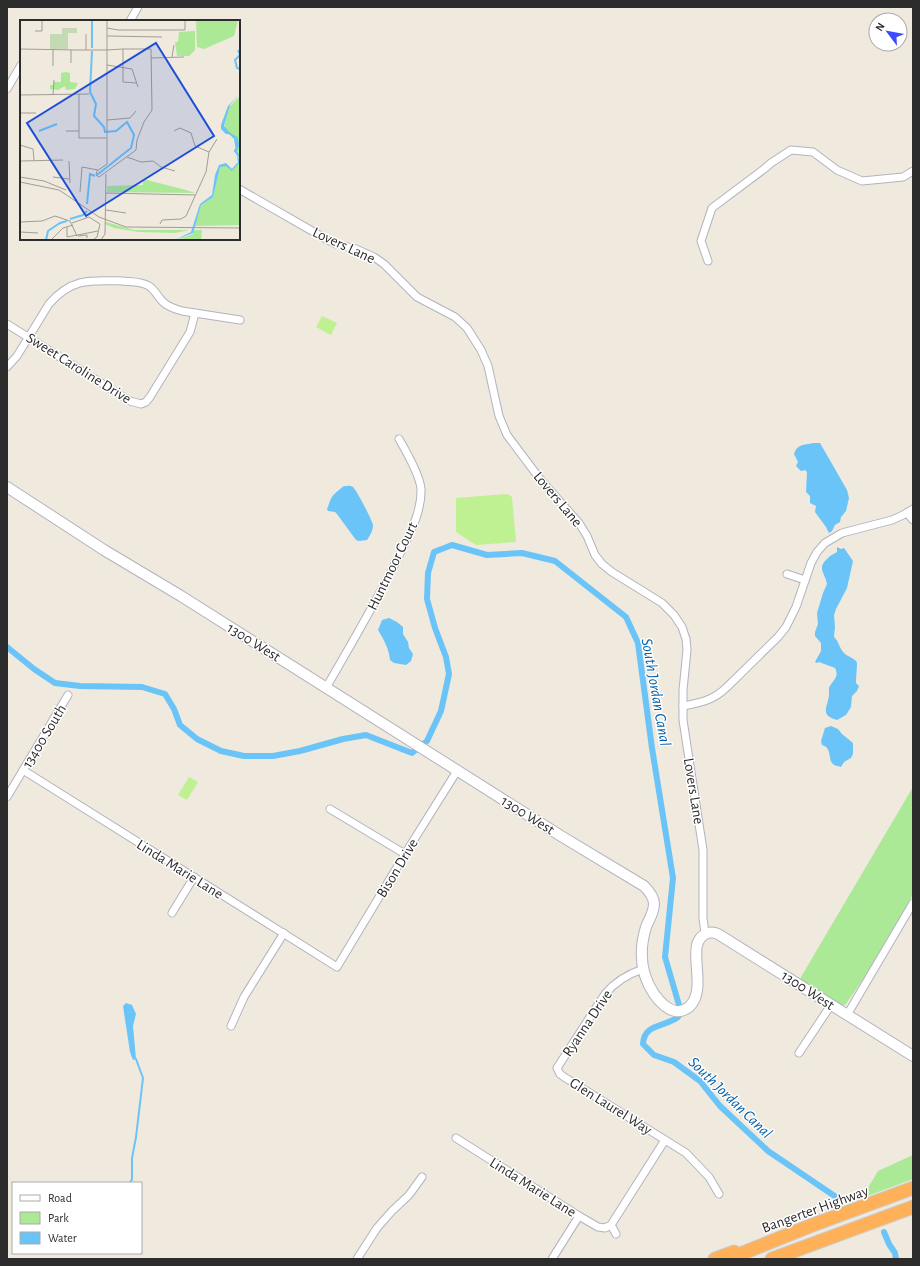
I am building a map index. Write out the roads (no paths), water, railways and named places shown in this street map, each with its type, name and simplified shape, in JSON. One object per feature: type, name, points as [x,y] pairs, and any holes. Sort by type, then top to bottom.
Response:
[{"type":"highway","name":"Bangerter Highway","points":[[728,1259],[810,1226],[913,1188]]},
{"type":"highway","points":[[772,1259],[913,1207]]},
{"type":"highway","points":[[715,1259],[780,1234],[810,1226]]},
{"type":"street","points":[[131,20],[138,7]]},
{"type":"street","points":[[7,89],[20,67]]},
{"type":"street","points":[[708,261],[700,240],[712,208],[771,163],[791,150],[813,152],[837,170],[862,181],[903,177],[913,171]]},
{"type":"street","name":"Lovers Lane","points":[[240,189],[326,239],[374,257],[384,264],[417,297],[455,317],[467,328],[481,350],[488,366],[499,416],[507,436],[540,479],[579,523],[587,536],[595,555],[602,564],[612,572],[662,602],[674,615],[682,627],[687,650],[682,706],[683,720],[703,850],[703,912],[705,933]]},
{"type":"street","points":[[7,367],[17,356],[49,304],[56,296],[64,290],[86,281],[94,280],[142,283],[151,287],[163,302],[178,310],[240,320]]},
{"type":"street","name":"Sweet Caroline Drive","points":[[7,324],[130,401],[141,404],[146,402],[150,397],[190,332],[195,313]]},
{"type":"street","name":"Huntmoor Court","points":[[326,688],[390,574],[417,514],[421,497],[420,483],[399,439]]},
{"type":"street","name":"1300 West","points":[[7,487],[104,550],[181,596],[648,890],[652,897],[654,906],[642,941],[641,955],[643,969],[648,983],[661,1002],[673,1010],[684,1010],[691,1004],[695,997],[697,982],[697,945],[705,933],[713,932],[913,1056]]},
{"type":"street","points":[[682,706],[699,704],[719,695],[778,637],[786,627],[793,614],[811,563],[817,552],[830,539],[842,533],[892,520],[910,511],[913,520]]},
{"type":"street","points":[[787,574],[805,580]]},
{"type":"street","name":"13400 South","points":[[7,796],[68,695]]},
{"type":"street","name":"Linda Marie Lane","points":[[23,770],[337,967]]},
{"type":"street","name":"Bison Drive","points":[[337,967],[457,771]]},
{"type":"street","points":[[330,809],[405,854]]},
{"type":"street","points":[[172,913],[194,877]]},
{"type":"street","points":[[847,1015],[913,903]]},
{"type":"street","points":[[231,1026],[244,997],[284,933]]},
{"type":"street","name":"Ryanna Drive","points":[[558,1071],[557,1068],[604,994],[624,977],[643,969]]},
{"type":"street","points":[[799,1053],[831,1004]]},
{"type":"street","name":"Glen Laurel Way","points":[[558,1071],[564,1078],[686,1153],[709,1177],[719,1194]]},
{"type":"street","name":"Linda Marie Lane","points":[[456,1138],[598,1227],[605,1228],[611,1225]]},
{"type":"street","points":[[616,1234],[611,1225],[665,1140]]},
{"type":"street","points":[[358,1259],[377,1228],[409,1195],[422,1177]]},
{"type":"street","points":[[552,1259],[579,1216]]},
{"type":"water","points":[[813,443],[820,443],[847,490],[849,498],[846,511],[841,517],[840,522],[835,525],[829,533],[815,512],[816,506],[810,503],[810,496],[806,492],[807,472],[805,470],[801,471],[796,466],[798,462],[794,454],[797,448]]},
{"type":"water","points":[[344,486],[351,486],[355,489],[373,525],[367,540],[356,540],[337,514],[335,512],[328,511],[327,509],[333,496]]},
{"type":"water","points":[[837,547],[841,549],[844,548],[853,561],[847,588],[834,615],[834,637],[844,653],[856,661],[856,683],[859,686],[857,691],[852,696],[851,707],[846,715],[837,720],[828,716],[826,710],[829,688],[837,674],[835,668],[815,662],[821,651],[821,643],[815,636],[815,632],[818,624],[817,613],[827,584],[822,566],[830,556],[837,552]]},
{"type":"water","points":[[389,618],[403,627],[403,634],[413,654],[411,661],[406,665],[394,663],[390,660],[389,652],[378,630],[382,620]]},
{"type":"water","points":[[831,726],[838,729],[853,743],[853,754],[851,758],[844,762],[841,767],[832,763],[828,749],[822,745],[821,741],[825,728]]},
{"type":"water","points":[[126,1003],[132,1005],[136,1014],[133,1026],[136,1059],[133,1060],[130,1052],[123,1006]]},
{"type":"waterway","name":"South Jordan Canal","points":[[7,647],[34,669],[55,683],[80,686],[142,687],[165,694],[174,709],[180,725],[197,739],[221,751],[244,756],[273,756],[366,735],[412,753],[427,741],[441,711],[449,674],[446,657],[435,628],[427,599],[428,573],[434,552],[452,545],[487,555],[522,553],[555,561],[626,617],[638,643],[652,748],[673,878],[665,957],[679,1005]]},
{"type":"waterway","name":"South Jordan Canal","points":[[678,1017],[656,1026],[647,1032],[644,1037],[643,1044],[654,1055],[674,1062],[700,1081],[720,1106],[768,1151],[839,1199]]},
{"type":"waterway","points":[[130,1182],[132,1179],[132,1158],[143,1078],[136,1059]]},
{"type":"waterway","name":"South Jordan Canal","points":[[884,1232],[895,1253],[896,1259]]}]
